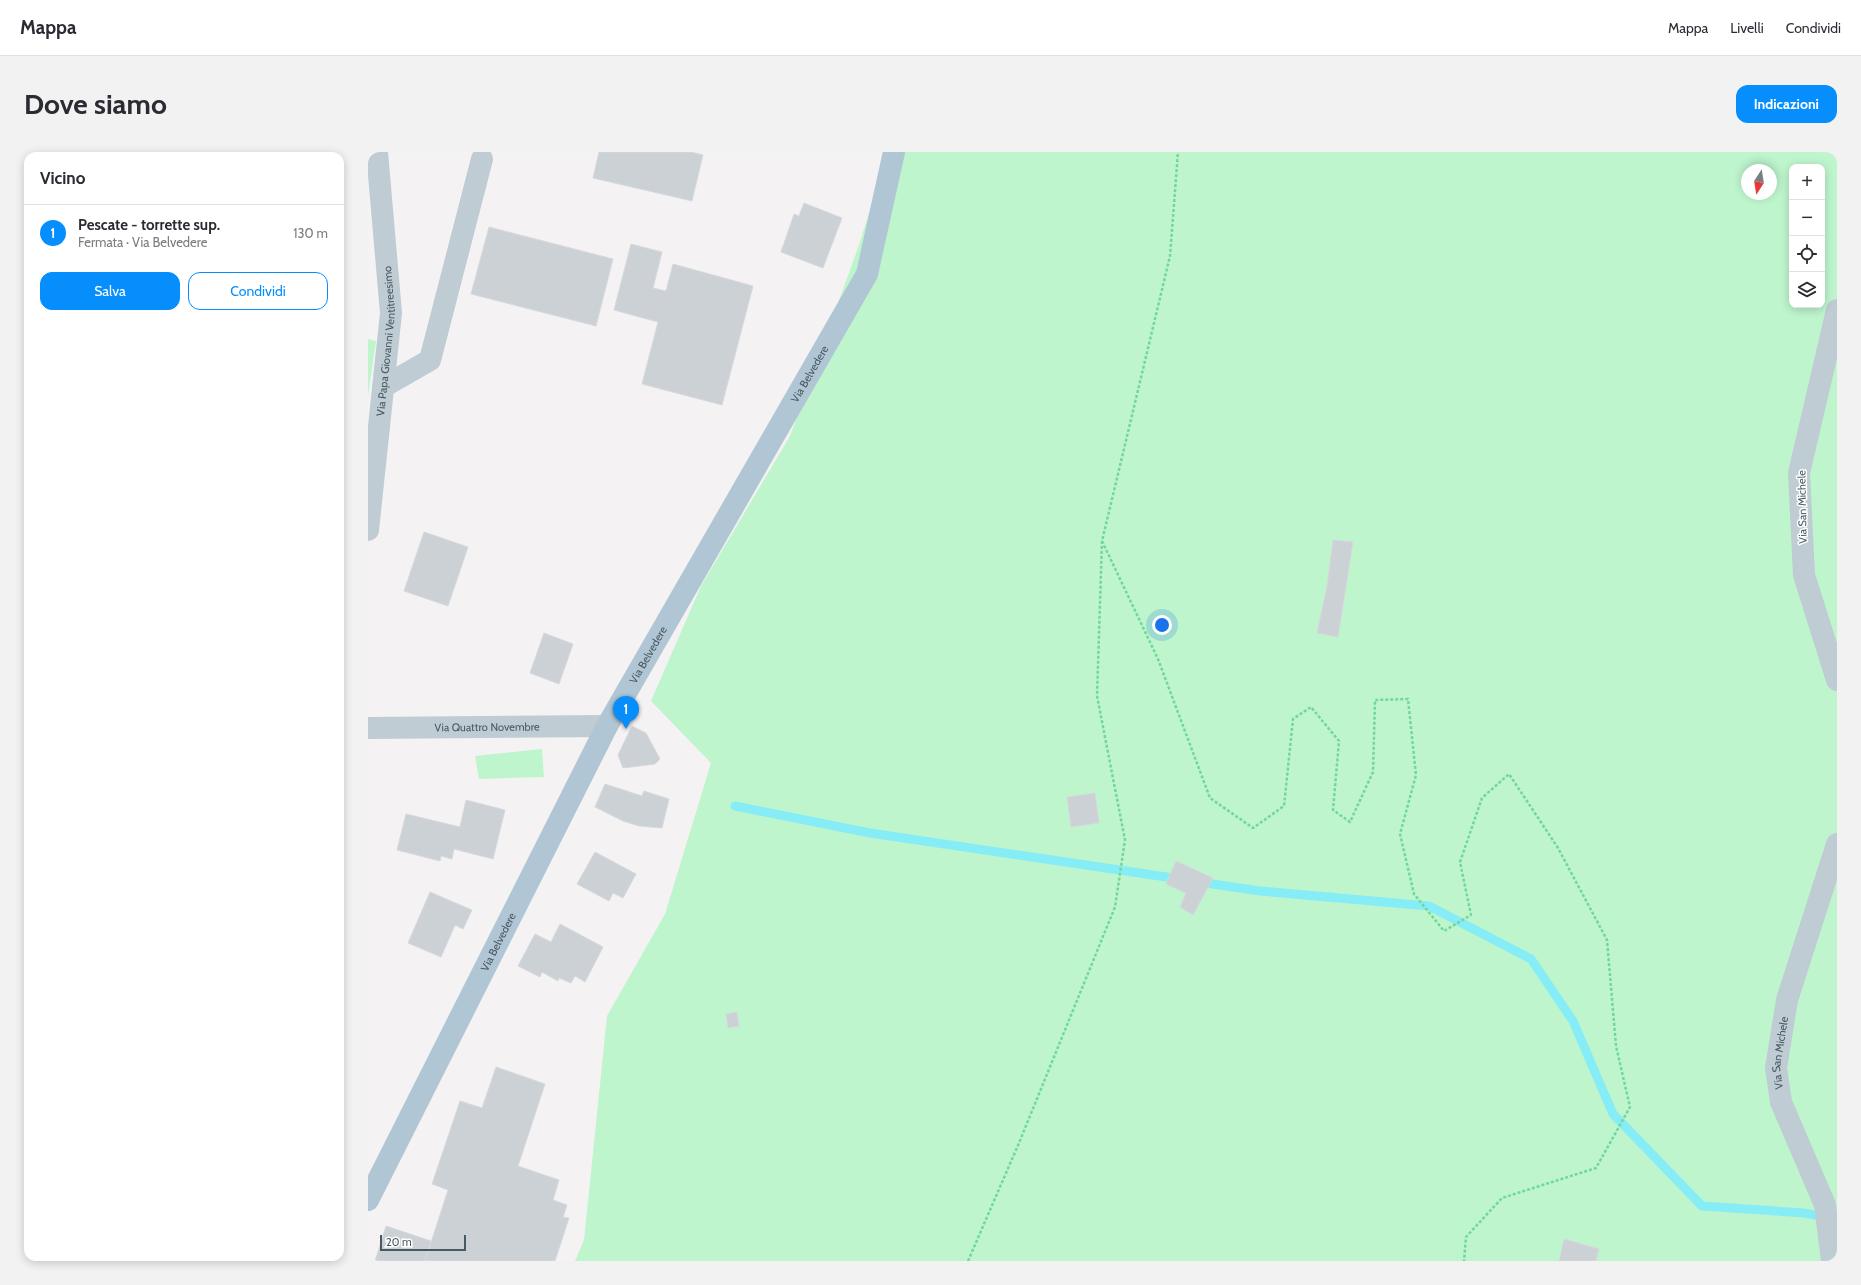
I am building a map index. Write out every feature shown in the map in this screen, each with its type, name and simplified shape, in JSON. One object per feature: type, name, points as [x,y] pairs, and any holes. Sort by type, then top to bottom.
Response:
[{"type":"main road","name":"Via Belvedere","points":[[368,1200],[607,726],[867,274],[894,152]]},
{"type":"street","name":"Via Papa Giovanni Ventitreesimo","points":[[368,530],[391,313],[377,152]]},
{"type":"street","points":[[383,387],[430,360],[482,159]]},
{"type":"street","name":"Via San Michele","points":[[1837,310],[1799,472],[1804,575],[1837,680]]},
{"type":"street","name":"Via Quattro Novembre","points":[[368,728],[607,726]]},
{"type":"street","name":"Via San Michele","points":[[1832,1261],[1825,1205],[1781,1102],[1776,1068],[1787,1000],[1837,844]]},
{"type":"path","points":[[968,1261],[1019,1143],[1115,907],[1125,840],[1097,696],[1102,541],[1170,256],[1178,152]]},
{"type":"path","points":[[1102,541],[1158,659],[1210,798],[1253,828],[1284,806],[1293,719],[1311,707],[1339,741],[1333,810],[1350,822],[1372,772],[1375,700],[1408,699],[1416,775],[1400,834],[1414,894],[1444,931],[1471,915],[1460,862],[1482,798],[1509,774],[1558,848],[1607,940],[1616,1046],[1630,1107],[1596,1168],[1502,1198],[1466,1238],[1464,1261]]},
{"type":"green space","points":[[888,152],[1837,152],[1837,1261],[575,1261],[584,1240],[607,1016],[665,914],[711,763],[651,701],[701,586],[790,436],[859,245]]},
{"type":"green space","points":[[368,339],[376,341],[368,396]]},
{"type":"green space","points":[[542,749],[544,777],[479,779],[475,756]]},
{"type":"building","points":[[599,152],[691,152],[703,155],[692,201],[593,178]]},
{"type":"building","points":[[804,203],[842,218],[823,268],[781,252],[794,214],[799,216]]},
{"type":"building","points":[[489,227],[613,259],[596,326],[471,294]]},
{"type":"building","points":[[631,244],[662,252],[653,288],[666,291],[673,264],[753,286],[722,405],[642,384],[658,322],[614,310]]},
{"type":"building","points":[[424,532],[468,547],[448,606],[404,591]]},
{"type":"building","points":[[1333,540],[1353,542],[1338,637],[1317,633],[1327,586]]},
{"type":"building","points":[[544,633],[573,644],[559,684],[530,673]]},
{"type":"building","points":[[632,726],[646,733],[660,759],[655,764],[623,768],[618,755]]},
{"type":"building","points":[[605,784],[642,796],[644,791],[669,799],[662,828],[639,826],[623,821],[595,807]]},
{"type":"building","points":[[1095,793],[1099,823],[1071,827],[1067,797]]},
{"type":"building","points":[[466,800],[505,810],[493,859],[454,849],[452,859],[441,856],[440,861],[397,850],[406,814],[460,827]]},
{"type":"building","points":[[595,852],[636,874],[623,898],[613,893],[609,901],[577,884]]},
{"type":"building","points":[[1176,861],[1213,878],[1193,915],[1180,907],[1186,893],[1166,884]]},
{"type":"building","points":[[430,892],[472,910],[463,929],[455,925],[441,957],[408,943]]},
{"type":"building","points":[[560,924],[603,947],[585,982],[575,976],[571,983],[559,978],[558,981],[542,972],[540,977],[518,966],[535,934],[551,942]]},
{"type":"building","points":[[737,1012],[739,1026],[728,1028],[726,1014]]},
{"type":"building","points":[[496,1067],[545,1084],[518,1166],[559,1180],[553,1200],[567,1205],[563,1217],[569,1218],[555,1261],[425,1261],[448,1190],[432,1184],[460,1101],[482,1108]]},
{"type":"building","points":[[386,1226],[431,1241],[425,1261],[375,1261]]},
{"type":"building","points":[[1564,1239],[1599,1249],[1596,1261],[1559,1261]]},
{"type":"waterway","points":[[735,806],[870,833],[1180,879]]},
{"type":"waterway","points":[[1199,882],[1260,891],[1429,906],[1531,959],[1573,1021],[1613,1114],[1702,1206],[1804,1213],[1826,1217]]},
{"type":"place","name":"Pescate - torrette sup.","points":[[626,729]]}]
